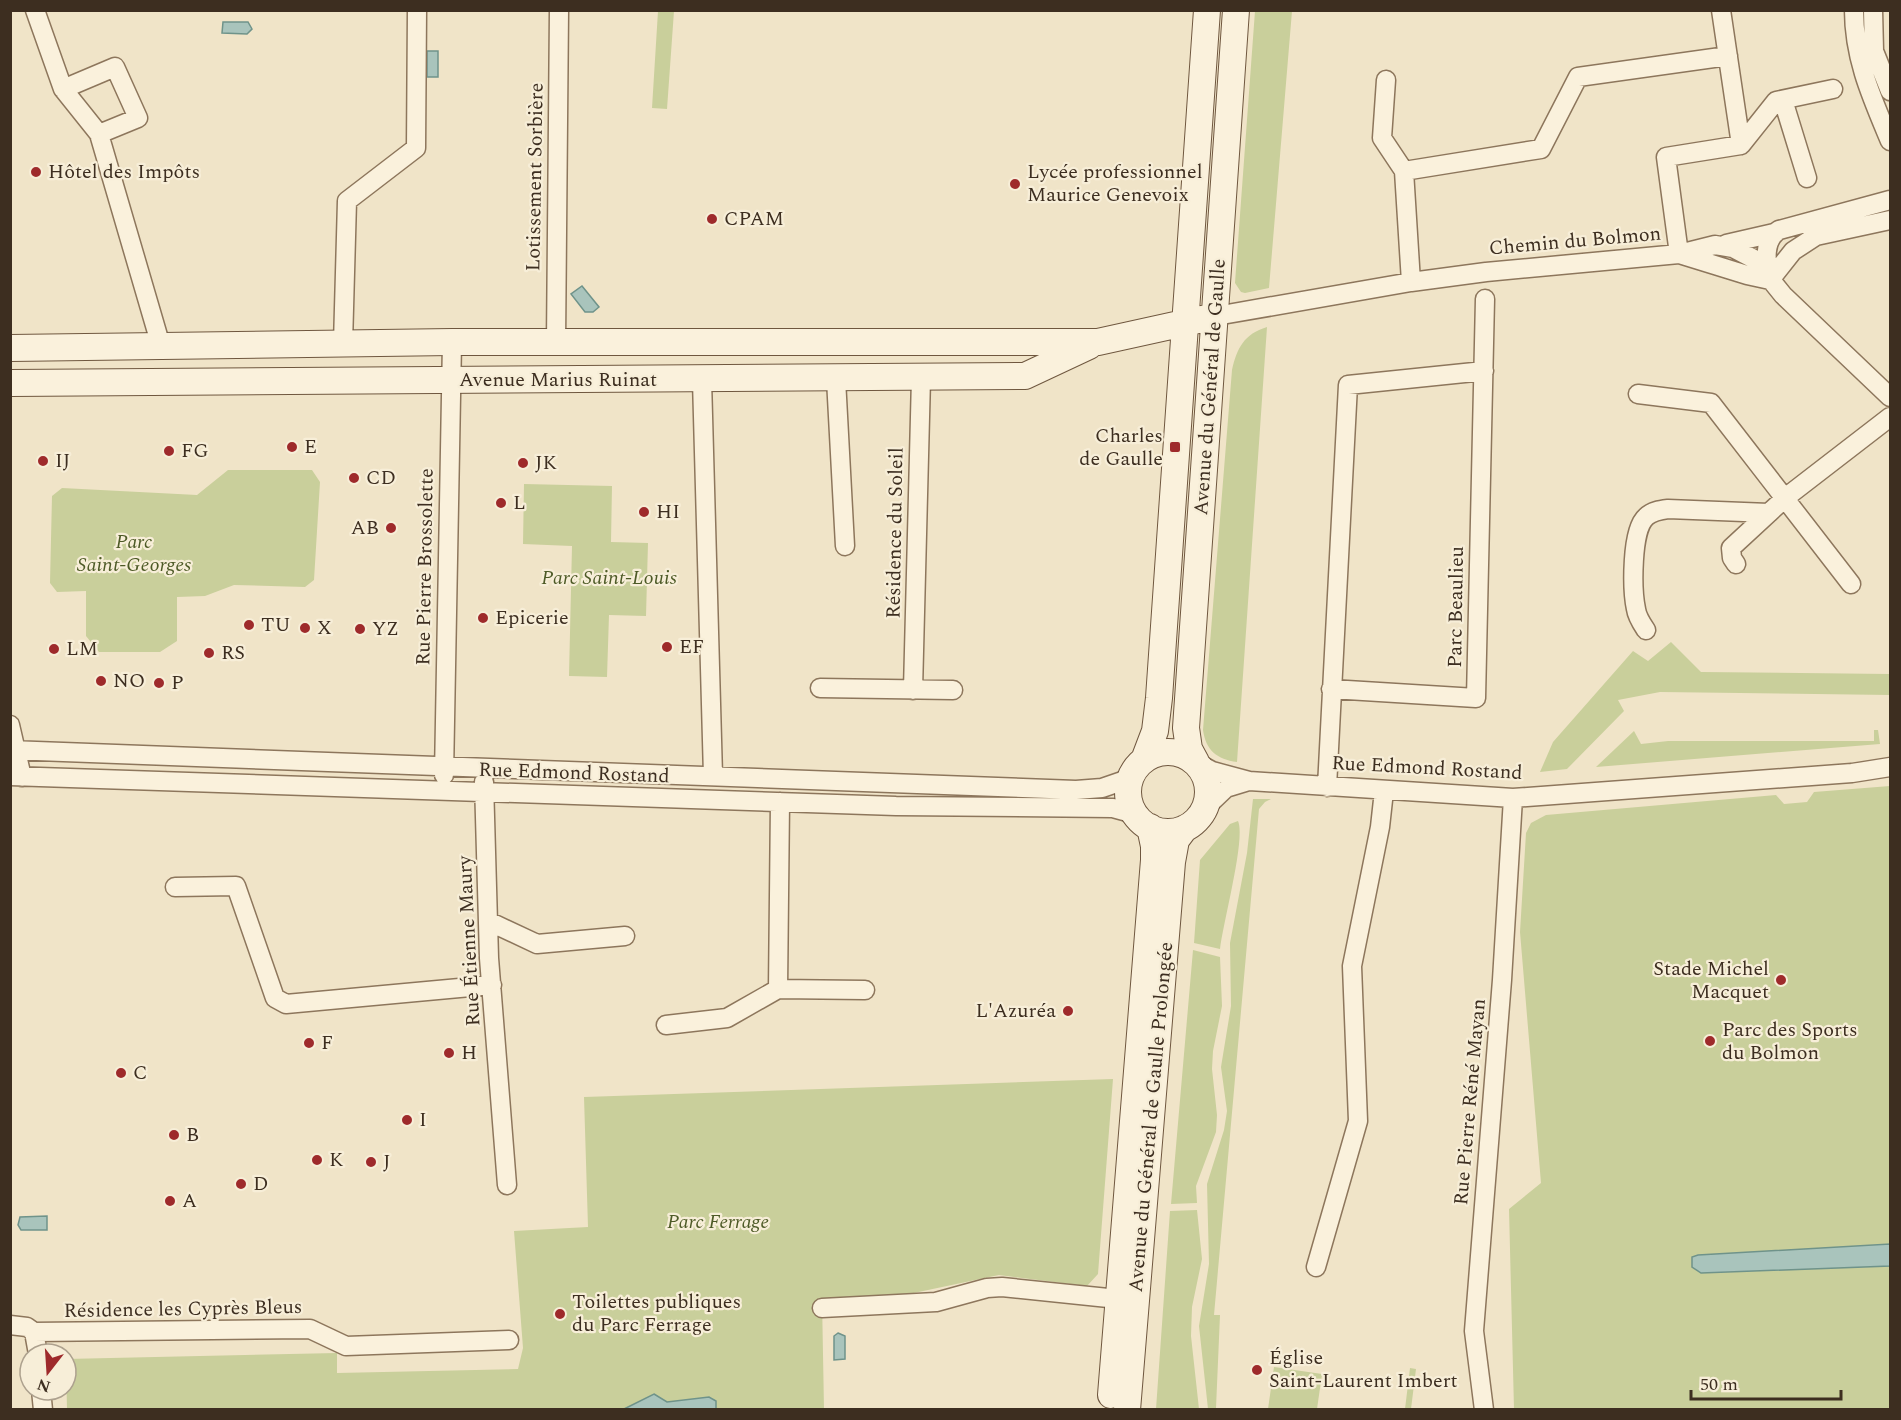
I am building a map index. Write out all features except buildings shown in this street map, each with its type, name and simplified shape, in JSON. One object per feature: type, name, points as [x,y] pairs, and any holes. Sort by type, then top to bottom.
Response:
[{"type":"street","points":[[35,10],[63,88],[99,134],[162,346]]},
{"type":"street","points":[[343,344],[347,201],[416,148],[417,10]]},
{"type":"street","name":"Lotissement Sorbière","points":[[556,343],[559,10]]},
{"type":"street","name":"Avenue du Général de Gaulle","points":[[1137,769],[1155,731],[1159,698],[1207,10]]},
{"type":"street","name":"Avenue du Général de Gaulle","points":[[1196,762],[1189,749],[1186,728],[1236,10]]},
{"type":"street","points":[[1721,10],[1741,145]]},
{"type":"street","points":[[1854,10],[1855,36],[1864,81],[1890,141]]},
{"type":"street","points":[[1873,10],[1874,51],[1890,91]]},
{"type":"street","points":[[1404,171],[1541,149],[1578,77],[1728,56]]},
{"type":"street","points":[[63,88],[115,67],[138,118],[99,134]]},
{"type":"street","points":[[1386,80],[1382,138],[1404,171],[1411,282]]},
{"type":"street","points":[[1833,88],[1776,101],[1741,145],[1666,156],[1679,254],[1715,244],[1745,241],[1774,233],[1792,224],[1890,200]]},
{"type":"street","points":[[1783,100],[1807,178]]},
{"type":"street","points":[[1770,280],[1793,251],[1810,238],[1890,220]]},
{"type":"street","points":[[1770,280],[1766,254],[1774,233]]},
{"type":"street","points":[[1715,244],[1733,248],[1754,259],[1770,280],[1890,397]]},
{"type":"street","name":"Chemin du Bolmon","points":[[1216,315],[1411,282],[1486,272],[1679,254],[1747,276],[1770,280]]},
{"type":"street","name":"Parc Beaulieu","points":[[1331,689],[1476,698],[1485,299]]},
{"type":"street","name":"Avenue Marius Ruinat","points":[[10,348],[452,342],[1098,342],[1216,315]]},
{"type":"street","name":"Rue Pierre Brossolette","points":[[444,792],[452,342]]},
{"type":"street","name":"Avenue Marius Ruinat","points":[[10,383],[1025,376],[1098,342]]},
{"type":"street","points":[[1328,787],[1331,689],[1348,385],[1484,371]]},
{"type":"street","name":"Résidence du Soleil","points":[[913,690],[921,378]]},
{"type":"street","points":[[836,379],[845,546]]},
{"type":"street","points":[[702,380],[713,776]]},
{"type":"street","points":[[1638,394],[1711,403],[1851,584]]},
{"type":"street","points":[[1736,564],[1732,558],[1731,548],[1785,498],[1890,417]]},
{"type":"street","points":[[1646,630],[1636,610],[1635,594],[1636,538],[1646,517],[1656,510],[1668,509],[1769,513]]},
{"type":"street","points":[[820,688],[953,690]]},
{"type":"street","points":[[10,725],[16,777]]},
{"type":"street","name":"Rue Edmond Rostand","points":[[13,749],[1076,790],[1102,788],[1137,769]]},
{"type":"street","points":[[1165,752],[1186,756],[1196,762],[1207,782],[1208,796],[1204,810],[1196,821],[1173,832],[1143,821],[1130,802],[1137,769],[1165,752]]},
{"type":"street","name":"Rue Edmond Rostand","points":[[1196,762],[1212,771],[1249,781],[1513,798],[1852,773],[1890,766]]},
{"type":"street","name":"Rue Étienne Maury","points":[[484,767],[488,921],[507,1185]]},
{"type":"street","name":"Rue Edmond Rostand","points":[[16,777],[780,802],[1113,808],[1143,821]]},
{"type":"street","name":"Rue Edmond Rostand","points":[[1204,810],[1226,788],[1249,781]]},
{"type":"street","points":[[1316,1267],[1358,1121],[1352,966],[1380,826],[1384,791]]},
{"type":"street","name":"Rue Pierre Réné Mayan","points":[[1484,1410],[1474,1331],[1502,980],[1513,798]]},
{"type":"street","points":[[778,989],[780,802]]},
{"type":"street","name":"Avenue du Général de Gaulle Prolongée","points":[[1110,1410],[1154,860],[1143,821]]},
{"type":"street","name":"Avenue du Général de Gaulle Prolongée","points":[[1127,1410],[1172,862],[1176,840],[1185,828]]},
{"type":"street","points":[[175,887],[236,886],[274,998],[286,1004],[492,985]]},
{"type":"street","points":[[488,921],[537,944],[625,936]]},
{"type":"street","points":[[666,1025],[727,1018],[778,989],[865,990]]},
{"type":"street","points":[[822,1308],[936,1302],[987,1288],[1002,1287],[1118,1299]]},
{"type":"street","name":"Résidence les Cyprès Bleus","points":[[10,1326],[27,1327],[34,1332],[310,1329],[346,1346],[509,1340]]},
{"type":"street","points":[[34,1332],[36,1342]]},
{"type":"green space","points":[[658,11],[674,11],[667,109],[652,108]]},
{"type":"green space","points":[[1255,11],[1292,11],[1269,288],[1245,293],[1241,292],[1235,283]]},
{"type":"green space","points":[[1267,327],[1237,762],[1224,759],[1214,753],[1207,743],[1203,730],[1232,370],[1236,355],[1247,338]]},
{"type":"green space","name":"Parc Saint-Georges","points":[[228,470],[312,470],[320,482],[314,580],[305,587],[234,585],[205,596],[177,597],[177,641],[160,652],[99,652],[86,636],[86,591],[57,592],[50,583],[52,496],[62,488],[197,495]]},
{"type":"green space","name":"Parc Saint-Louis","points":[[524,484],[612,486],[611,542],[648,543],[646,616],[609,615],[607,677],[569,676],[572,546],[523,544]]},
{"type":"green space","points":[[1671,642],[1701,672],[1890,674],[1890,695],[1660,692],[1618,700],[1624,711],[1567,769],[1540,772],[1553,742],[1633,651],[1648,661]]},
{"type":"green space","points":[[1874,730],[1878,730],[1880,744],[1596,767],[1634,731],[1641,744],[1668,741],[1874,741]]},
{"type":"green space","name":"Parc des Sports du Bolmon","points":[[1890,786],[1890,1409],[1514,1409],[1509,1209],[1541,1183],[1520,932],[1526,833],[1531,823],[1546,815],[1776,795],[1784,804],[1807,802],[1814,792]]},
{"type":"green space","points":[[1253,799],[1271,799],[1259,809],[1214,1315],[1220,1315],[1216,1408],[1222,1409],[1208,1409],[1199,1326],[1209,1264],[1207,1184],[1224,1130],[1227,1111],[1221,1067],[1231,1006],[1230,943],[1247,853]]},
{"type":"green space","points":[[1238,821],[1240,830],[1237,862],[1220,949],[1194,943],[1200,860],[1230,824]]},
{"type":"green space","points":[[1193,950],[1220,957],[1222,1006],[1213,1051],[1212,1069],[1217,1115],[1216,1132],[1196,1186],[1197,1203],[1171,1204]]},
{"type":"green space","name":"Parc Ferrage","points":[[1113,1079],[1098,1274],[1087,1286],[999,1275],[909,1294],[822,1299],[824,1409],[67,1410],[67,1402],[78,1402],[78,1359],[337,1353],[337,1373],[518,1369],[523,1348],[514,1231],[588,1227],[584,1097]]},
{"type":"green space","points":[[1197,1210],[1202,1259],[1192,1307],[1191,1336],[1199,1409],[1156,1409],[1170,1211]]},
{"type":"green space","points":[[1274,1367],[1322,1374],[1317,1409],[1268,1409]]},
{"type":"green space","points":[[1410,1368],[1416,1369],[1411,1409],[1405,1409]]},
{"type":"water","points":[[223,22],[248,22],[252,29],[247,34],[222,33]]},
{"type":"water","points":[[427,51],[438,51],[438,77],[427,77]]},
{"type":"water","points":[[582,286],[599,307],[593,312],[585,312],[571,294]]},
{"type":"water","points":[[47,1216],[47,1230],[21,1230],[18,1225],[20,1217]]},
{"type":"water","points":[[1890,1244],[1890,1266],[1701,1273],[1692,1267],[1692,1257],[1698,1255]]},
{"type":"water","points":[[838,1333],[845,1336],[845,1359],[834,1360],[834,1336]]},
{"type":"water","points":[[654,1394],[667,1402],[709,1397],[716,1401],[716,1409],[624,1409]]},
{"type":"place","name":"Hôtel des Impôts","points":[[36,172]]},
{"type":"place","name":"Lycée professionnel Maurice Genevoix","points":[[1015,184]]},
{"type":"place","name":"CPAM","points":[[712,219]]},
{"type":"place","name":"E","points":[[292,447]]},
{"type":"place","name":"Charles de Gaulle","points":[[1175,447]]},
{"type":"place","name":"FG","points":[[169,451]]},
{"type":"place","name":"IJ","points":[[43,461]]},
{"type":"place","name":"JK","points":[[523,463]]},
{"type":"place","name":"CD","points":[[354,478]]},
{"type":"place","name":"L","points":[[501,503]]},
{"type":"place","name":"HI","points":[[644,512]]},
{"type":"place","name":"AB","points":[[391,528]]},
{"type":"place","name":"Epicerie","points":[[483,618]]},
{"type":"place","name":"TU","points":[[249,625]]},
{"type":"place","name":"X","points":[[305,628]]},
{"type":"place","name":"YZ","points":[[360,629]]},
{"type":"place","name":"EF","points":[[667,647]]},
{"type":"place","name":"LM","points":[[54,649]]},
{"type":"place","name":"RS","points":[[209,653]]},
{"type":"place","name":"NO","points":[[101,681]]},
{"type":"place","name":"P","points":[[159,683]]},
{"type":"place","name":"Stade Michel Macquet","points":[[1781,980]]},
{"type":"place","name":"L'Azuréa","points":[[1068,1011]]},
{"type":"place","name":"Parc des Sports du Bolmon","points":[[1710,1041]]},
{"type":"place","name":"F","points":[[309,1043]]},
{"type":"place","name":"H","points":[[449,1053]]},
{"type":"place","name":"C","points":[[121,1073]]},
{"type":"place","name":"I","points":[[407,1120]]},
{"type":"place","name":"B","points":[[174,1135]]},
{"type":"place","name":"K","points":[[317,1160]]},
{"type":"place","name":"J","points":[[371,1162]]},
{"type":"place","name":"D","points":[[241,1184]]},
{"type":"place","name":"A","points":[[170,1201]]},
{"type":"place","name":"Toilettes publiques du Parc Ferrage","points":[[560,1314]]},
{"type":"place","name":"Église Saint-Laurent Imbert","points":[[1257,1370]]}]
